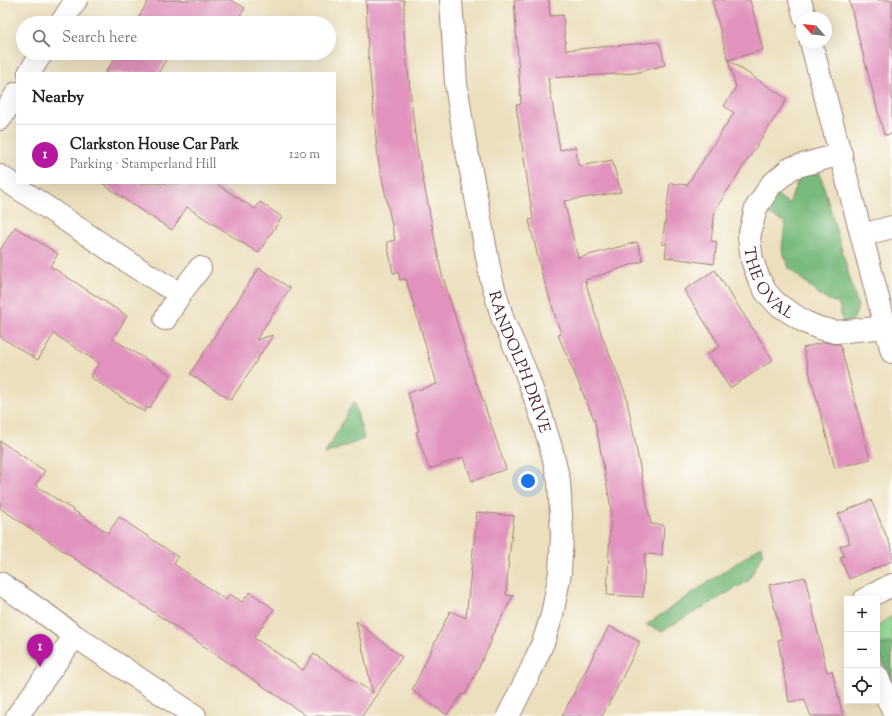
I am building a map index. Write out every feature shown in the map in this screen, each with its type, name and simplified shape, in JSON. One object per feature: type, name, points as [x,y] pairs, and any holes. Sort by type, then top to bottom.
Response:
[{"type":"street","points":[[66,16],[76,0]]},
{"type":"street","name":"RANDOLPH DRIVE","points":[[451,0],[456,84],[465,142],[491,278],[503,320],[542,418],[559,480],[562,535],[560,573],[552,615],[544,640],[531,670],[508,716]]},
{"type":"street","points":[[800,0],[803,12]]},
{"type":"street","points":[[814,48],[892,352]]},
{"type":"street","points":[[31,72],[38,60]]},
{"type":"street","points":[[0,119],[16,95]]},
{"type":"street","name":"THE OVAL","points":[[841,154],[791,168],[772,185],[756,208],[754,215],[749,237],[752,260],[759,279],[766,292],[777,304],[805,322],[819,328],[836,332],[886,327]]},
{"type":"street","points":[[0,176],[138,268],[180,294]]},
{"type":"street","points":[[862,235],[892,227]]},
{"type":"street","points":[[164,319],[180,294],[200,268]]},
{"type":"street","points":[[0,583],[75,636],[195,716]]},
{"type":"street","points":[[871,596],[892,585]]},
{"type":"street","points":[[17,716],[75,636]]},
{"type":"street","points":[[880,683],[892,709]]},
{"type":"green space","points":[[820,173],[858,307],[854,318],[850,322],[843,324],[839,304],[822,297],[789,268],[782,249],[785,222],[765,213],[776,194],[789,204],[799,177]]},
{"type":"green space","points":[[354,401],[364,439],[325,454]]},
{"type":"green space","points":[[761,546],[763,554],[748,581],[662,631],[646,625]]},
{"type":"green space","points":[[892,616],[892,682],[880,656],[880,624]]},
{"type":"green space","points":[[892,643],[892,682],[880,656],[880,645]]},
{"type":"building","points":[[149,0],[231,0],[245,8],[240,16],[139,16]]},
{"type":"building","points":[[366,0],[404,0],[404,34],[416,143],[441,271],[476,384],[477,383],[506,469],[472,481],[464,457],[429,469],[416,432],[419,431],[408,393],[437,384],[406,279],[400,280],[398,272],[393,273],[387,242],[395,240],[378,159],[368,53]]},
{"type":"building","points":[[514,0],[549,0],[550,16],[563,15],[566,50],[658,42],[658,44],[660,43],[665,65],[635,73],[548,78],[560,150],[575,147],[579,166],[612,160],[621,192],[564,201],[578,258],[637,242],[643,261],[585,280],[602,336],[626,395],[651,524],[664,525],[662,555],[645,554],[643,597],[607,595],[611,508],[599,442],[594,419],[558,335],[561,334],[542,274],[529,220],[533,219],[516,105],[521,104]]},
{"type":"building","points":[[712,0],[750,0],[763,50],[728,60]]},
{"type":"building","points":[[849,0],[892,0],[892,134],[884,135]]},
{"type":"building","points":[[113,60],[166,60],[159,72],[106,72]]},
{"type":"building","points":[[728,60],[787,99],[715,210],[711,241],[717,242],[714,264],[665,257],[667,243],[662,245],[670,183],[687,185],[734,113],[724,106],[736,87]]},
{"type":"building","points":[[103,184],[217,184],[255,209],[260,202],[282,217],[258,253],[187,207],[172,230]]},
{"type":"building","points":[[15,227],[58,254],[50,266],[127,316],[113,339],[171,375],[149,409],[147,407],[144,412],[90,377],[99,363],[54,334],[38,360],[0,337],[0,250]]},
{"type":"building","points":[[259,268],[290,288],[256,340],[273,335],[231,400],[190,374]]},
{"type":"building","points":[[715,270],[773,360],[730,388],[708,354],[720,346],[684,290]]},
{"type":"building","points":[[824,342],[840,344],[870,459],[835,468],[803,348]]},
{"type":"building","points":[[0,441],[45,471],[35,485],[108,533],[119,517],[178,557],[174,564],[226,600],[230,594],[242,602],[250,592],[274,609],[254,638],[303,670],[314,654],[373,693],[356,621],[402,657],[362,716],[307,716],[0,508]]},
{"type":"building","points":[[871,500],[892,549],[892,561],[849,579],[840,557],[844,556],[840,546],[850,543],[838,514]]},
{"type":"building","points":[[477,512],[514,516],[506,595],[513,596],[490,639],[492,640],[465,695],[462,694],[447,715],[412,690],[450,611],[466,618]]},
{"type":"building","points":[[805,577],[827,672],[832,671],[843,716],[811,716],[804,699],[789,702],[778,640],[782,639],[769,585]]},
{"type":"building","points":[[609,626],[640,642],[613,696],[602,716],[562,716]]},
{"type":"place","name":"Clarkston House Car Park","points":[[40,667]]}]
